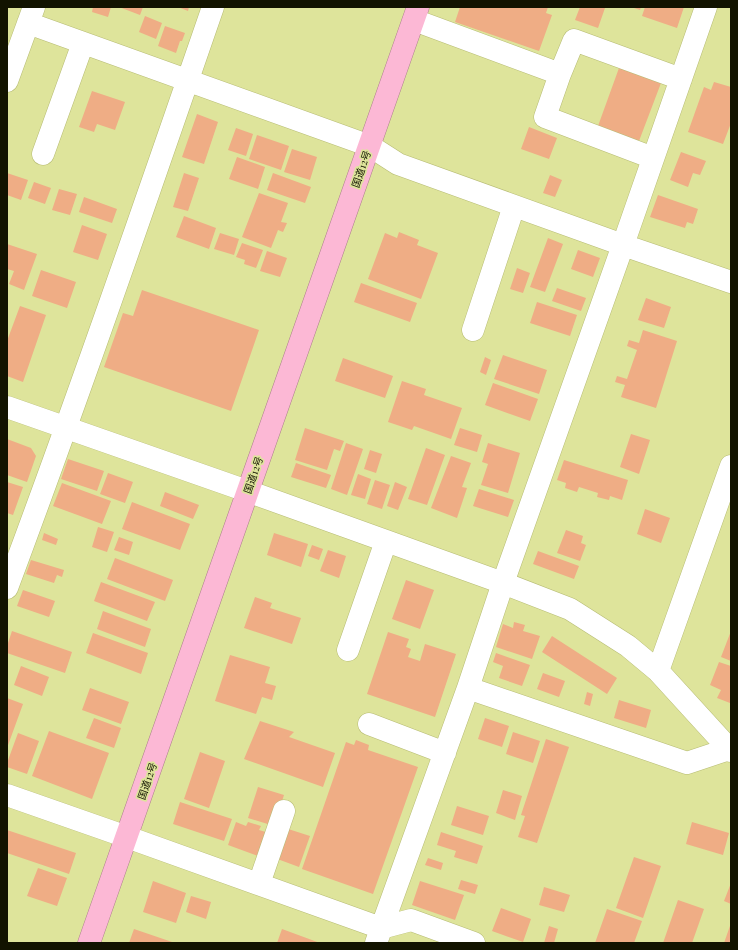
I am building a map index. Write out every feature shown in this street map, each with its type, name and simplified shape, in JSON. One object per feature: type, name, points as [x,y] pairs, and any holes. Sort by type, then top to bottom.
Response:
[{"type":"highway","name":"国道12号","points":[[89,943],[416,14]]},
{"type":"street","points":[[7,588],[67,427],[213,7]]},
{"type":"street","points":[[379,936],[468,688],[502,583],[623,245],[706,7]]},
{"type":"street","points":[[7,81],[29,12],[83,42],[370,146],[398,164],[731,282]]},
{"type":"street","points":[[416,14],[560,74]]},
{"type":"street","points":[[653,158],[545,118],[560,74],[574,40],[680,79]]},
{"type":"street","points":[[43,154],[83,42]]},
{"type":"street","points":[[473,330],[514,206]]},
{"type":"street","points":[[7,407],[248,491],[570,609],[628,646],[658,671],[730,750],[687,763],[468,688]]},
{"type":"street","points":[[658,671],[731,466]]},
{"type":"street","points":[[348,650],[386,541]]},
{"type":"street","points":[[369,724],[445,753]]},
{"type":"street","points":[[7,795],[258,884],[379,936],[411,920],[474,943]]},
{"type":"street","points":[[258,884],[284,811]]},
{"type":"building","points":[[93,7],[111,7],[108,17],[92,12]]},
{"type":"building","points":[[119,7],[143,7],[140,15]]},
{"type":"building","points":[[178,7],[189,7],[188,11]]},
{"type":"building","points":[[460,7],[548,7],[546,13],[552,15],[539,51],[455,22]]},
{"type":"building","points":[[580,7],[605,8],[598,28],[575,20]]},
{"type":"building","points":[[631,7],[641,7],[640,10]]},
{"type":"building","points":[[645,7],[684,7],[677,28],[642,16]]},
{"type":"building","points":[[145,16],[162,23],[156,39],[139,32]]},
{"type":"building","points":[[165,26],[185,33],[182,41],[180,41],[176,53],[158,46]]},
{"type":"building","points":[[619,68],[661,83],[639,141],[598,126]]},
{"type":"building","points":[[714,82],[731,87],[731,123],[723,144],[688,132],[704,87],[711,90]]},
{"type":"building","points":[[92,91],[125,102],[115,130],[97,124],[94,132],[79,127]]},
{"type":"building","points":[[197,114],[218,122],[204,164],[182,157]]},
{"type":"building","points":[[529,127],[557,138],[549,159],[521,149]]},
{"type":"building","points":[[236,128],[253,134],[246,156],[228,150]]},
{"type":"building","points":[[257,135],[289,146],[281,170],[249,159]]},
{"type":"building","points":[[292,149],[317,157],[310,180],[284,172]]},
{"type":"building","points":[[681,152],[706,161],[700,175],[693,173],[688,187],[670,180]]},
{"type":"building","points":[[237,157],[265,167],[258,189],[229,179]]},
{"type":"building","points":[[7,173],[28,180],[21,200],[7,195]]},
{"type":"building","points":[[184,173],[199,178],[188,211],[173,207]]},
{"type":"building","points":[[273,173],[311,187],[305,203],[267,190]]},
{"type":"building","points":[[550,175],[562,180],[555,197],[543,193]]},
{"type":"building","points":[[34,182],[51,188],[45,204],[28,198]]},
{"type":"building","points":[[59,189],[77,194],[70,215],[52,210]]},
{"type":"building","points":[[259,193],[288,203],[281,222],[287,223],[283,232],[278,230],[271,248],[242,237]]},
{"type":"building","points":[[658,195],[698,209],[693,224],[687,222],[685,228],[650,217]]},
{"type":"building","points":[[84,197],[117,209],[112,223],[79,212]]},
{"type":"building","points":[[184,216],[216,228],[209,249],[176,237]]},
{"type":"building","points":[[82,225],[107,234],[98,260],[73,252]]},
{"type":"building","points":[[399,232],[419,240],[417,245],[438,253],[421,299],[368,279],[385,233],[397,238]]},
{"type":"building","points":[[220,233],[239,239],[234,255],[214,249]]},
{"type":"building","points":[[548,238],[563,244],[545,292],[530,287]]},
{"type":"building","points":[[242,243],[263,250],[256,268],[244,264],[245,260],[236,257]]},
{"type":"building","points":[[7,244],[37,254],[24,290],[9,284],[14,271],[7,269]]},
{"type":"building","points":[[578,250],[600,258],[593,277],[571,269]]},
{"type":"building","points":[[267,251],[287,258],[280,277],[260,271]]},
{"type":"building","points":[[517,268],[530,273],[523,293],[510,289]]},
{"type":"building","points":[[41,270],[76,282],[67,308],[32,296]]},
{"type":"building","points":[[361,283],[417,303],[410,322],[354,302]]},
{"type":"building","points":[[557,288],[586,298],[581,311],[552,301]]},
{"type":"building","points":[[142,290],[259,330],[231,411],[104,367],[123,313],[133,316]]},
{"type":"building","points":[[646,298],[671,307],[664,328],[638,320]]},
{"type":"building","points":[[537,302],[577,315],[570,336],[530,323]]},
{"type":"building","points":[[20,306],[46,315],[23,382],[7,376],[7,341]]},
{"type":"building","points":[[643,330],[677,341],[656,408],[621,397],[625,385],[615,382],[617,376],[627,379],[637,350],[627,346],[629,340],[639,343]]},
{"type":"building","points":[[503,355],[547,370],[539,394],[494,379]]},
{"type":"building","points":[[485,357],[491,360],[486,375],[480,372]]},
{"type":"building","points":[[343,358],[393,376],[385,398],[335,381]]},
{"type":"building","points":[[402,381],[426,389],[424,395],[462,408],[451,439],[414,426],[412,430],[388,422]]},
{"type":"building","points":[[493,383],[538,399],[530,421],[485,405]]},
{"type":"building","points":[[305,428],[344,441],[340,451],[334,449],[327,470],[295,460]]},
{"type":"building","points":[[460,428],[482,435],[477,452],[454,445]]},
{"type":"building","points":[[631,434],[650,440],[639,474],[620,467]]},
{"type":"building","points":[[7,439],[31,448],[36,456],[27,482],[7,475]]},
{"type":"building","points":[[346,443],[363,449],[347,495],[331,489]]},
{"type":"building","points":[[488,443],[520,453],[508,493],[481,485],[488,464],[482,462]]},
{"type":"building","points":[[426,448],[445,455],[427,505],[408,499]]},
{"type":"building","points":[[370,450],[382,454],[376,473],[364,469]]},
{"type":"building","points":[[451,456],[471,463],[462,487],[467,488],[457,518],[431,508]]},
{"type":"building","points":[[68,459],[104,471],[97,491],[61,479]]},
{"type":"building","points":[[564,460],[628,480],[622,500],[610,496],[609,500],[597,497],[598,493],[579,487],[577,492],[565,488],[566,483],[557,480]]},
{"type":"building","points":[[296,463],[331,475],[326,488],[291,477]]},
{"type":"building","points":[[108,473],[133,482],[125,503],[100,494]]},
{"type":"building","points":[[358,474],[371,479],[365,499],[351,495]]},
{"type":"building","points":[[375,480],[390,485],[382,509],[367,504]]},
{"type":"building","points":[[7,482],[23,487],[13,515],[7,513]]},
{"type":"building","points":[[395,482],[407,487],[398,510],[387,506]]},
{"type":"building","points":[[62,483],[111,501],[102,524],[53,506]]},
{"type":"building","points":[[479,489],[514,500],[508,517],[473,506]]},
{"type":"building","points":[[165,492],[199,505],[193,519],[160,506]]},
{"type":"building","points":[[132,502],[190,524],[180,550],[122,529]]},
{"type":"building","points":[[645,509],[670,518],[661,543],[637,534]]},
{"type":"building","points":[[98,527],[114,532],[107,552],[92,547]]},
{"type":"building","points":[[566,530],[583,536],[581,543],[586,545],[580,561],[557,553]]},
{"type":"building","points":[[44,533],[58,539],[56,545],[42,540]]},
{"type":"building","points":[[274,533],[308,544],[301,567],[267,555]]},
{"type":"building","points":[[119,537],[133,542],[129,555],[114,550]]},
{"type":"building","points":[[312,545],[323,549],[319,560],[308,556]]},
{"type":"building","points":[[328,550],[346,556],[339,578],[320,571]]},
{"type":"building","points":[[538,551],[579,566],[574,579],[533,564]]},
{"type":"building","points":[[115,558],[173,580],[165,601],[107,579]]},
{"type":"building","points":[[31,560],[64,570],[62,577],[57,575],[54,583],[26,574]]},
{"type":"building","points":[[406,580],[434,590],[420,629],[392,619]]},
{"type":"building","points":[[101,582],[155,602],[147,621],[94,601]]},
{"type":"building","points":[[23,590],[55,601],[49,617],[17,606]]},
{"type":"building","points":[[255,597],[272,603],[270,608],[301,618],[292,644],[244,628]]},
{"type":"building","points":[[103,611],[151,629],[145,647],[97,629]]},
{"type":"building","points":[[514,622],[525,625],[523,631],[540,636],[532,659],[496,647],[503,624],[513,628]]},
{"type":"building","points":[[12,631],[72,652],[65,673],[7,653],[7,646]]},
{"type":"building","points":[[731,631],[731,661],[721,657]]},
{"type":"building","points":[[388,632],[409,639],[406,647],[411,649],[408,657],[420,661],[425,644],[456,654],[435,717],[367,694]]},
{"type":"building","points":[[93,633],[148,653],[141,674],[86,653]]},
{"type":"building","points":[[552,636],[617,678],[607,694],[542,652]]},
{"type":"building","points":[[496,653],[530,665],[522,686],[499,678],[503,666],[493,662]]},
{"type":"building","points":[[230,655],[270,667],[265,683],[276,686],[272,700],[262,697],[256,714],[215,701]]},
{"type":"building","points":[[719,662],[731,666],[730,703],[717,698],[721,690],[710,685]]},
{"type":"building","points":[[21,666],[49,677],[42,696],[14,685]]},
{"type":"building","points":[[543,673],[565,681],[559,697],[537,689]]},
{"type":"building","points":[[90,688],[129,702],[121,724],[82,710]]},
{"type":"building","points":[[587,692],[593,694],[590,706],[584,704]]},
{"type":"building","points":[[7,698],[23,704],[7,748]]},
{"type":"building","points":[[619,700],[651,710],[646,728],[614,718]]},
{"type":"building","points":[[94,718],[121,728],[114,748],[86,738]]},
{"type":"building","points":[[485,718],[509,726],[502,747],[478,739]]},
{"type":"building","points":[[260,721],[294,732],[289,737],[335,753],[323,787],[244,759]]},
{"type":"building","points":[[49,731],[109,753],[92,799],[32,776]]},
{"type":"building","points":[[513,732],[540,741],[533,763],[506,754]]},
{"type":"building","points":[[18,733],[39,741],[27,774],[7,767],[7,763]]},
{"type":"building","points":[[546,739],[569,747],[537,843],[518,837],[525,816],[521,815]]},
{"type":"building","points":[[356,740],[369,745],[368,750],[418,767],[373,894],[302,869],[346,742],[354,745]]},
{"type":"building","points":[[200,752],[225,761],[209,808],[184,799]]},
{"type":"building","points":[[258,787],[284,795],[274,826],[248,818]]},
{"type":"building","points":[[503,790],[522,796],[515,820],[496,813]]},
{"type":"building","points":[[180,802],[232,819],[224,841],[173,824]]},
{"type":"building","points":[[457,806],[489,816],[483,835],[451,825]]},
{"type":"building","points":[[236,822],[246,826],[248,822],[261,826],[259,830],[269,833],[261,857],[228,845]]},
{"type":"building","points":[[692,822],[729,833],[723,855],[686,844]]},
{"type":"building","points":[[282,827],[310,836],[299,867],[272,857]]},
{"type":"building","points":[[7,830],[76,853],[69,874],[7,853]]},
{"type":"building","points":[[441,832],[483,846],[477,864],[454,857],[456,851],[437,845]]},
{"type":"building","points":[[634,857],[661,866],[643,918],[616,908]]},
{"type":"building","points":[[428,858],[443,863],[441,870],[425,865]]},
{"type":"building","points":[[38,868],[67,878],[57,906],[27,896]]},
{"type":"building","points":[[461,880],[478,885],[475,894],[458,889]]},
{"type":"building","points":[[153,881],[186,893],[176,923],[143,912]]},
{"type":"building","points":[[420,881],[464,895],[455,920],[412,905]]},
{"type":"building","points":[[731,883],[731,904],[724,901]]},
{"type":"building","points":[[544,887],[570,895],[564,912],[539,905]]},
{"type":"building","points":[[191,896],[211,902],[206,919],[186,912]]},
{"type":"building","points":[[678,900],[704,909],[692,943],[663,943]]},
{"type":"building","points":[[501,908],[531,919],[523,942],[492,931]]},
{"type":"building","points":[[607,909],[642,921],[634,943],[595,943]]},
{"type":"building","points":[[731,923],[731,943],[724,943]]},
{"type":"building","points":[[549,926],[558,929],[554,943],[544,943]]},
{"type":"building","points":[[134,929],[175,943],[129,943]]},
{"type":"building","points":[[282,929],[320,943],[277,943]]}]
